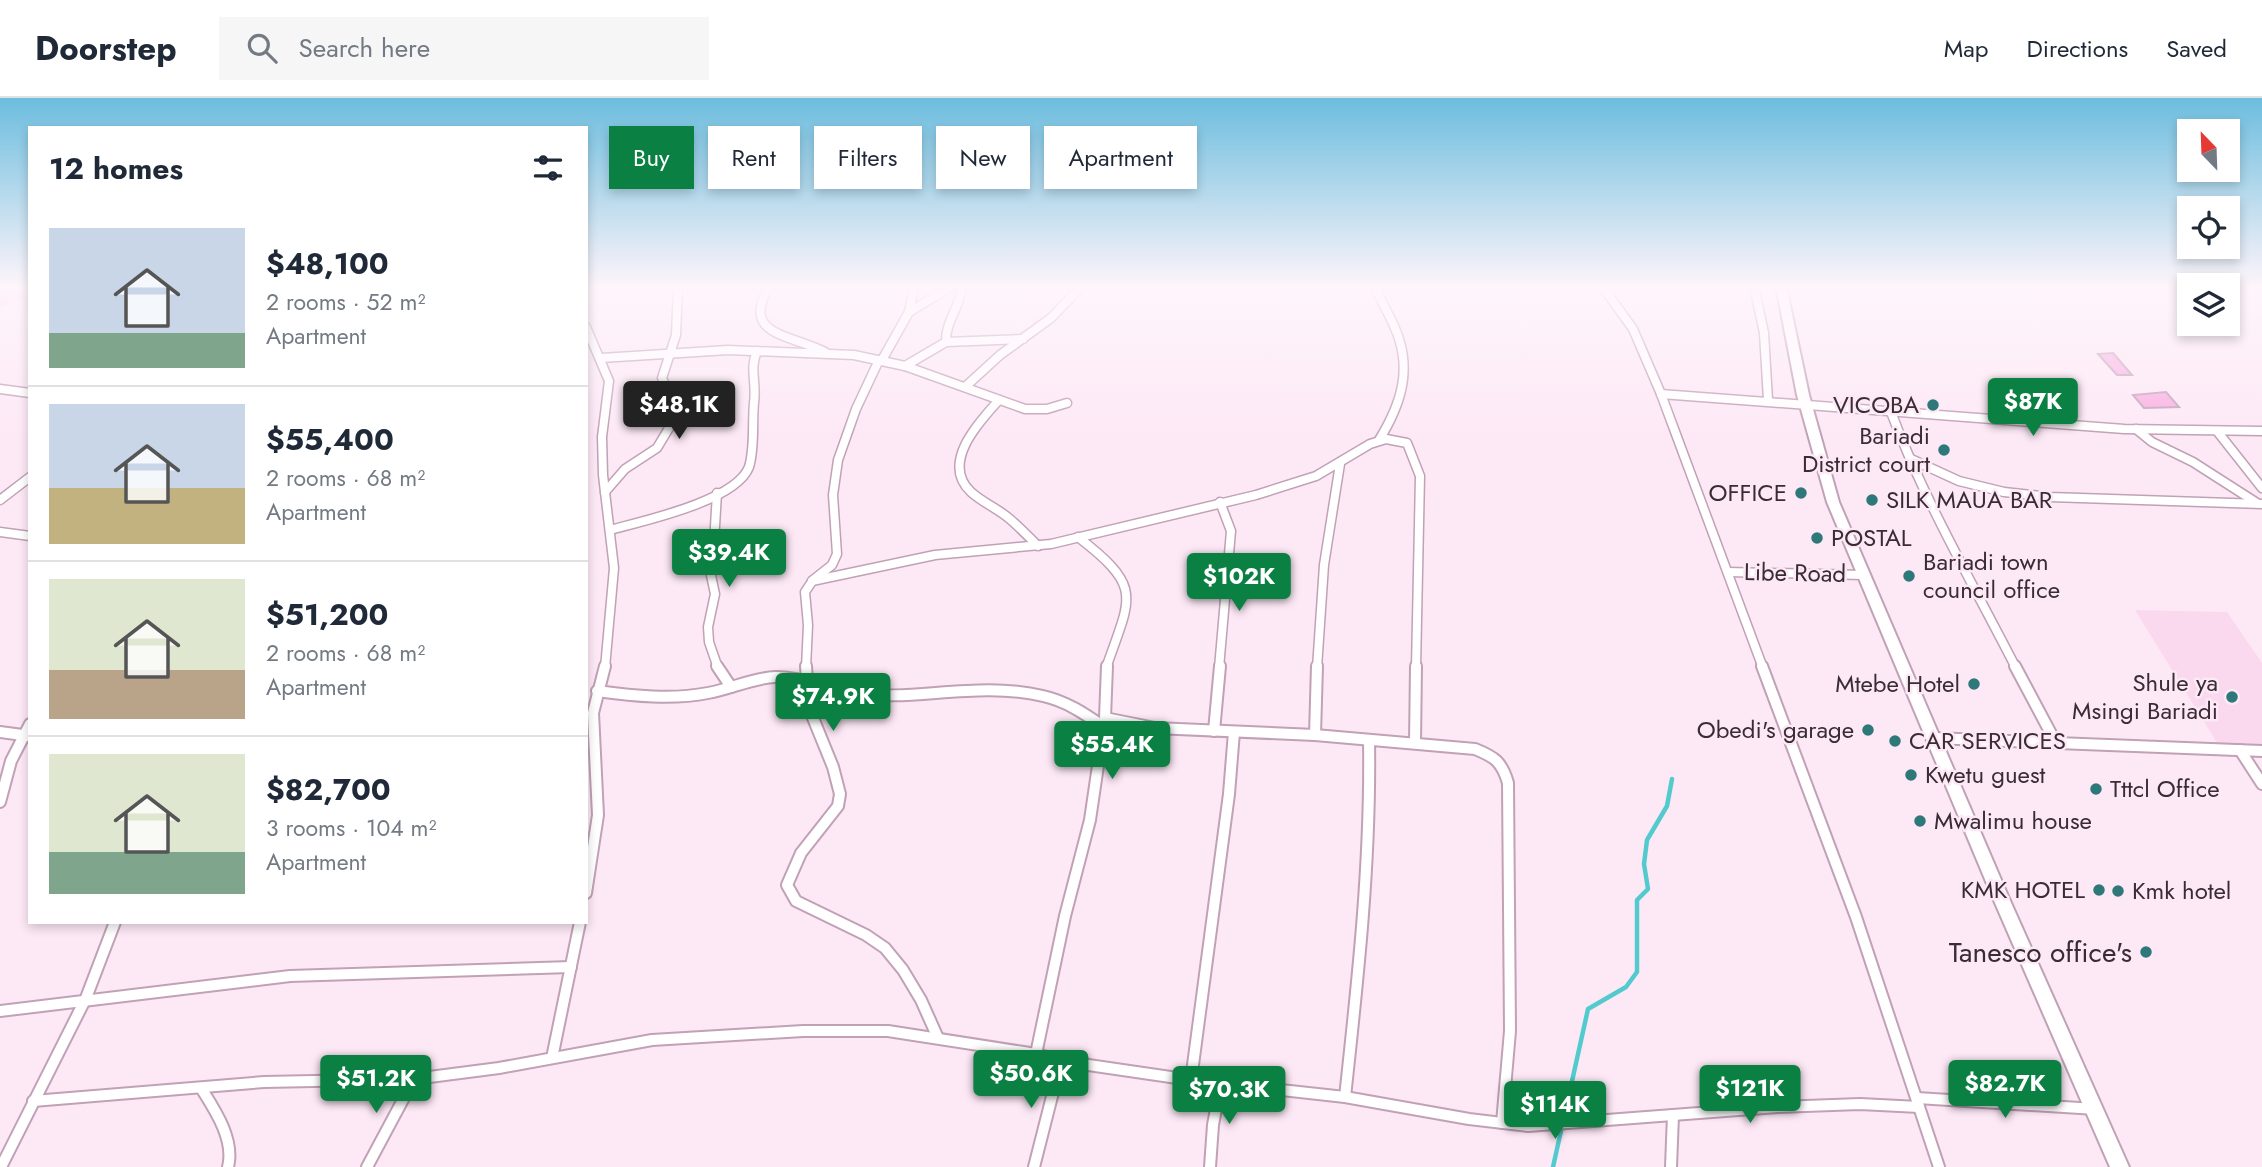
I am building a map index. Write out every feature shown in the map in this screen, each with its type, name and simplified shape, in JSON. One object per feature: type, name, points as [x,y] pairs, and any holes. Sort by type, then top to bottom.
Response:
[{"type":"highway","points":[[1792,336],[1816,449],[1833,502],[2120,1167]]},
{"type":"street","points":[[588,880],[598,814],[598,786],[589,732],[607,658],[614,568],[602,437],[609,381],[590,336]]},
{"type":"street","points":[[605,492],[615,478],[657,448],[666,437],[670,428],[673,403],[662,378],[672,353],[675,336]]},
{"type":"street","points":[[790,336],[826,353]]},
{"type":"street","points":[[895,336],[853,412],[839,452],[833,494],[837,558],[831,567],[812,581],[805,595],[805,680],[810,718],[837,778],[841,798],[838,806],[799,857],[789,874],[787,885],[796,901],[866,934],[885,948],[903,970],[921,1000],[938,1038]]},
{"type":"street","points":[[946,336],[946,342]]},
{"type":"street","points":[[965,387],[1026,336]]},
{"type":"street","points":[[812,581],[935,555],[1038,546],[1292,484],[1340,464],[1378,440],[1399,405],[1404,358],[1397,336]]},
{"type":"street","points":[[1636,336],[1661,394],[1856,917],[1939,1167]]},
{"type":"street","points":[[1764,336],[1768,400]]},
{"type":"street","points":[[905,366],[946,342],[1023,338]]},
{"type":"street","points":[[610,530],[677,510],[717,493],[741,479],[751,458],[752,419],[758,389],[751,365],[757,351]]},
{"type":"street","points":[[601,358],[757,351],[826,353],[905,366],[1018,408],[1035,410],[1067,403]]},
{"type":"street","points":[[0,389],[28,393]]},
{"type":"street","points":[[1661,394],[2136,429],[2262,431]]},
{"type":"street","points":[[999,400],[975,427],[961,455],[959,472],[971,492],[1010,519],[1038,546]]},
{"type":"street","points":[[1891,412],[1964,568],[2056,743]]},
{"type":"street","points":[[2136,429],[2154,445],[2181,455],[2227,488],[2260,504]]},
{"type":"street","points":[[2217,431],[2262,488]]},
{"type":"street","points":[[1378,440],[1391,439],[1407,443],[1420,476],[1415,743]]},
{"type":"street","points":[[1911,459],[1942,477],[1967,486],[2025,497],[2260,504]]},
{"type":"street","points":[[1315,736],[1323,576],[1329,519],[1340,464]]},
{"type":"street","points":[[0,500],[28,479]]},
{"type":"street","points":[[717,493],[714,543],[709,566],[715,594],[708,627],[709,642],[716,665],[731,687]]},
{"type":"street","points":[[1214,731],[1231,531],[1220,502]]},
{"type":"street","points":[[0,532],[28,536]]},
{"type":"street","points":[[1036,1054],[1065,916],[1090,820],[1104,723],[1106,668],[1127,607],[1127,590],[1105,558],[1078,537]]},
{"type":"street","name":"Libe Road","points":[[1727,572],[1863,575]]},
{"type":"street","points":[[597,691],[628,695],[685,695],[780,677],[805,680],[852,694],[915,694],[1001,688],[1030,692],[1073,705],[1104,723],[1415,743],[1486,752],[1496,758],[1507,775],[1510,1031],[1502,1123]]},
{"type":"street","points":[[0,732],[26,735],[0,802]]},
{"type":"street","points":[[1191,1080],[1229,794],[1234,732]]},
{"type":"street","points":[[1933,738],[2262,751]]},
{"type":"street","points":[[1345,1097],[1362,947],[1363,886],[1370,817],[1369,740]]},
{"type":"street","points":[[2240,750],[2262,784]]},
{"type":"street","points":[[1,1167],[86,998],[114,924]]},
{"type":"street","points":[[552,1058],[580,924]]},
{"type":"street","points":[[0,1011],[86,998],[290,976],[411,969],[571,967]]},
{"type":"street","points":[[33,1101],[321,1079],[414,1079],[499,1068],[652,1040],[803,1031],[888,1031],[1036,1054],[1061,1061],[1191,1080],[1345,1097],[1528,1126],[1790,1107],[1918,1102],[2096,1109]]},
{"type":"street","points":[[1034,1167],[1061,1061]]},
{"type":"street","points":[[367,1167],[414,1079]]},
{"type":"street","points":[[1210,1167],[1213,1125],[1221,1082]]},
{"type":"street","points":[[201,1088],[214,1107],[218,1122],[225,1128],[231,1156],[228,1167]]},
{"type":"street","points":[[1671,1167],[1673,1115]]},
{"type":"shaded area","points":[[2135,610],[2227,612],[2262,663],[2262,747],[2219,746]]},
{"type":"building","points":[[2113,353],[2132,375],[2117,375],[2098,354]]},
{"type":"building","points":[[2166,392],[2179,407],[2144,408],[2133,395]]},
{"type":"waterway","points":[[1553,1167],[1588,1009],[1626,987],[1637,972],[1637,900],[1648,889],[1644,864],[1647,840],[1667,806],[1672,779]]},
{"type":"place","name":"VICOBA","points":[[1933,405]]},
{"type":"place","name":"Bariadi District court","points":[[1944,450]]},
{"type":"place","name":"OFFICE","points":[[1801,493]]},
{"type":"place","name":"SILK MAUA BAR","points":[[1872,500]]},
{"type":"place","name":"POSTAL","points":[[1817,538]]},
{"type":"place","name":"Bariadi town council office","points":[[1909,576]]},
{"type":"place","name":"Mtebe Hotel","points":[[1974,684]]},
{"type":"place","name":"Shule ya Msingi Bariadi","points":[[2232,697]]},
{"type":"place","name":"Obedi's garage","points":[[1868,730]]},
{"type":"place","name":"CAR SERVICES","points":[[1895,741]]},
{"type":"place","name":"Kwetu guest","points":[[1911,775]]},
{"type":"place","name":"Tttcl Office","points":[[2096,789]]},
{"type":"place","name":"Mwalimu house","points":[[1920,821]]},
{"type":"place","name":"KMK HOTEL","points":[[2099,890]]},
{"type":"place","name":"Kmk hotel","points":[[2118,891]]},
{"type":"place","name":"Tanesco office's","points":[[2146,952]]}]
